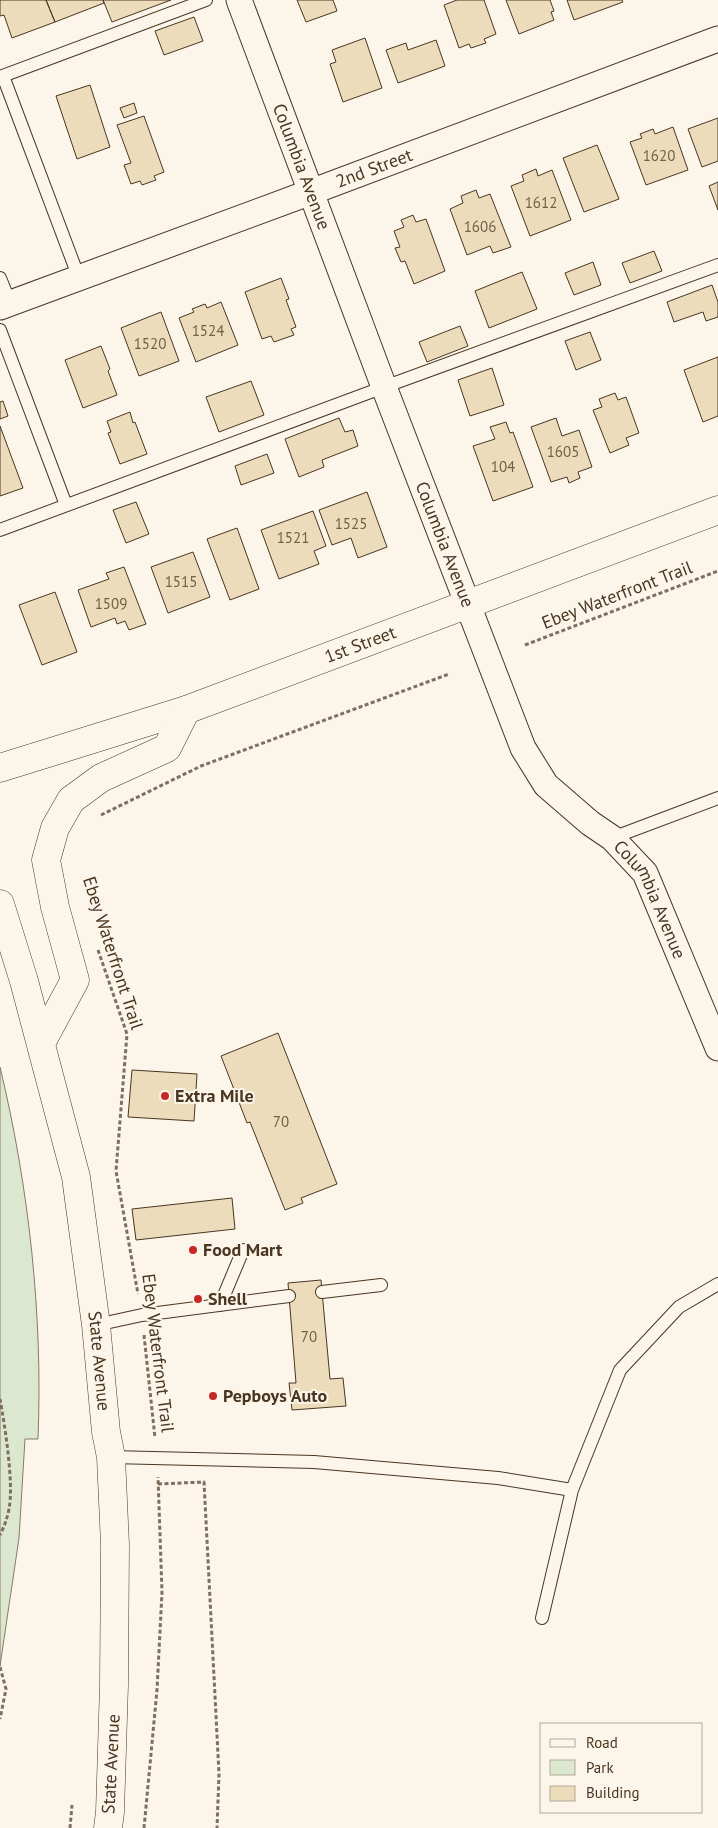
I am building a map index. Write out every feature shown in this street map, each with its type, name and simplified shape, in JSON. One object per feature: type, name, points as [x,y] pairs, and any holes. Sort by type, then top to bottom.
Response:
[{"type":"street","name":"Columbia Avenue","points":[[239,0],[522,748],[546,785],[590,823],[612,838],[645,873],[712,1016],[718,1048]]},
{"type":"street","name":"2nd Street","points":[[5,305],[718,38]]},
{"type":"street","name":"1st Street","points":[[0,768],[186,710],[718,510]]},
{"type":"street","points":[[40,1043],[75,980],[54,907],[46,860],[55,828],[71,800],[101,778],[167,748],[186,710]]},
{"type":"street","name":"State Avenue","points":[[0,904],[24,980],[76,1177],[96,1325],[110,1457],[115,1554],[114,1684],[109,1820]]},
{"type":"lane","points":[[78,278],[1,77],[206,0]]},
{"type":"lane","points":[[0,530],[384,386],[718,265]]},
{"type":"lane","points":[[0,278],[5,305]]},
{"type":"lane","points":[[0,330],[66,505]]},
{"type":"lane","points":[[612,838],[718,798]]},
{"type":"lane","points":[[220,1304],[242,1250]]},
{"type":"lane","points":[[542,1618],[572,1490],[620,1370],[679,1307],[718,1284]]},
{"type":"lane","points":[[322,1292],[381,1285]]},
{"type":"lane","points":[[96,1325],[142,1315],[289,1296]]},
{"type":"lane","points":[[110,1457],[314,1462],[498,1478],[572,1490]]},
{"type":"path","name":"Ebey Waterfront Trail","points":[[525,645],[718,571]]},
{"type":"path","points":[[92,819],[200,766],[449,674]]},
{"type":"path","name":"Ebey Waterfront Trail","points":[[98,950],[127,1034],[116,1171],[142,1315],[157,1459],[162,1592],[144,1828]]},
{"type":"path","points":[[0,1399],[10,1491],[9,1508],[0,1536]]},
{"type":"path","points":[[158,1484],[204,1482],[219,1774],[217,1828]]},
{"type":"path","points":[[0,1667],[6,1689],[0,1719]]},
{"type":"path","points":[[70,1828],[72,1805]]},
{"type":"green space","points":[[0,1067],[19,1159],[32,1252],[36,1299],[39,1392],[38,1439],[25,1439],[19,1538],[0,1666]]},
{"type":"building","points":[[0,0],[46,0],[55,22],[12,38],[4,15],[0,16]]},
{"type":"building","points":[[46,0],[103,0],[104,3],[55,22]]},
{"type":"building","points":[[103,0],[171,0],[112,22]]},
{"type":"building","points":[[297,0],[333,0],[337,11],[306,22]]},
{"type":"building","points":[[457,0],[484,0],[496,34],[484,39],[486,43],[471,48],[469,44],[459,48],[444,5]]},
{"type":"building","points":[[506,0],[550,0],[554,11],[551,12],[554,20],[519,34]]},
{"type":"building","points":[[567,0],[622,0],[623,2],[574,20]]},
{"type":"building","points":[[194,17],[203,41],[164,55],[155,31]]},
{"type":"building","points":[[365,38],[382,88],[343,102],[330,64],[336,62],[332,50]]},
{"type":"building","points":[[436,40],[445,66],[398,83],[386,50],[406,43],[408,50]]},
{"type":"building","points":[[90,85],[110,147],[77,159],[56,96]]},
{"type":"building","points":[[134,103],[137,113],[124,118],[120,108]]},
{"type":"building","points":[[144,116],[164,172],[154,176],[156,180],[142,185],[140,181],[131,184],[124,165],[131,163],[117,125]]},
{"type":"building","points":[[718,118],[718,161],[702,167],[688,129]]},
{"type":"building","points":[[673,127],[688,170],[646,185],[630,142],[642,138],[640,134],[653,129],[655,134]]},
{"type":"building","points":[[597,145],[619,199],[584,212],[563,158]]},
{"type":"building","points":[[536,169],[538,176],[552,170],[571,220],[530,236],[511,186],[524,181],[522,175]]},
{"type":"building","points":[[718,182],[718,210],[709,186]]},
{"type":"building","points":[[476,190],[479,198],[490,194],[511,247],[493,253],[490,246],[467,255],[450,209],[463,203],[461,196]]},
{"type":"building","points":[[413,215],[416,222],[426,219],[445,271],[414,284],[405,261],[401,262],[395,248],[400,247],[394,231],[404,227],[401,220]]},
{"type":"building","points":[[654,251],[662,271],[630,283],[622,263]]},
{"type":"building","points":[[593,262],[601,285],[574,295],[565,273]]},
{"type":"building","points":[[522,272],[537,309],[489,328],[475,291]]},
{"type":"building","points":[[281,278],[289,299],[286,300],[296,327],[291,329],[294,335],[274,342],[271,336],[262,339],[245,292]]},
{"type":"building","points":[[712,285],[718,302],[718,317],[706,321],[703,312],[674,322],[667,302]]},
{"type":"building","points":[[221,302],[238,345],[196,362],[179,318],[194,312],[192,309],[205,304],[207,308]]},
{"type":"building","points":[[161,312],[179,361],[139,376],[121,328]]},
{"type":"building","points":[[460,326],[468,346],[427,362],[419,342]]},
{"type":"building","points":[[590,332],[601,360],[576,370],[565,341]]},
{"type":"building","points":[[101,346],[117,395],[83,408],[65,360]]},
{"type":"building","points":[[718,357],[718,416],[703,422],[684,370]]},
{"type":"building","points":[[492,368],[504,405],[470,416],[458,380]]},
{"type":"building","points":[[251,381],[264,415],[219,432],[206,397]]},
{"type":"building","points":[[615,393],[618,400],[626,397],[639,433],[626,438],[629,445],[610,453],[593,410],[602,407],[599,399]]},
{"type":"building","points":[[3,401],[8,416],[0,419],[0,402]]},
{"type":"building","points":[[130,412],[147,454],[120,464],[108,433],[111,432],[107,421]]},
{"type":"building","points":[[339,418],[345,432],[353,430],[358,446],[322,460],[324,467],[299,477],[285,439]]},
{"type":"building","points":[[556,418],[562,436],[579,430],[592,467],[578,472],[580,478],[569,483],[567,477],[551,482],[531,427]]},
{"type":"building","points":[[506,422],[510,433],[513,432],[533,487],[493,501],[473,446],[495,439],[490,427]]},
{"type":"building","points":[[0,426],[23,488],[0,496]]},
{"type":"building","points":[[267,454],[274,473],[241,485],[235,466]]},
{"type":"building","points":[[367,492],[387,547],[358,558],[351,538],[332,545],[319,510]]},
{"type":"building","points":[[136,502],[149,534],[126,543],[113,510]]},
{"type":"building","points":[[313,511],[326,546],[314,551],[319,564],[279,579],[261,530]]},
{"type":"building","points":[[237,528],[259,589],[230,600],[207,539]]},
{"type":"building","points":[[193,552],[210,597],[168,613],[151,567]]},
{"type":"building","points":[[124,567],[146,624],[129,630],[125,621],[117,624],[115,618],[91,627],[78,590],[109,579],[106,573]]},
{"type":"building","points":[[55,592],[77,652],[42,665],[19,605]]},
{"type":"building","points":[[278,1033],[337,1184],[301,1198],[303,1203],[285,1210],[250,1122],[247,1123],[221,1056]]},
{"type":"building","points":[[132,1070],[197,1074],[194,1121],[128,1117]]},
{"type":"building","points":[[232,1198],[235,1229],[136,1240],[132,1209]]},
{"type":"building","points":[[321,1280],[330,1379],[343,1378],[346,1406],[292,1410],[289,1383],[296,1383],[288,1283]]},
{"type":"place","name":"Extra Mile","points":[[165,1096]]},
{"type":"place","name":"Food Mart","points":[[193,1250]]},
{"type":"place","name":"Shell","points":[[198,1299]]},
{"type":"place","name":"Pepboys Auto","points":[[213,1396]]}]
